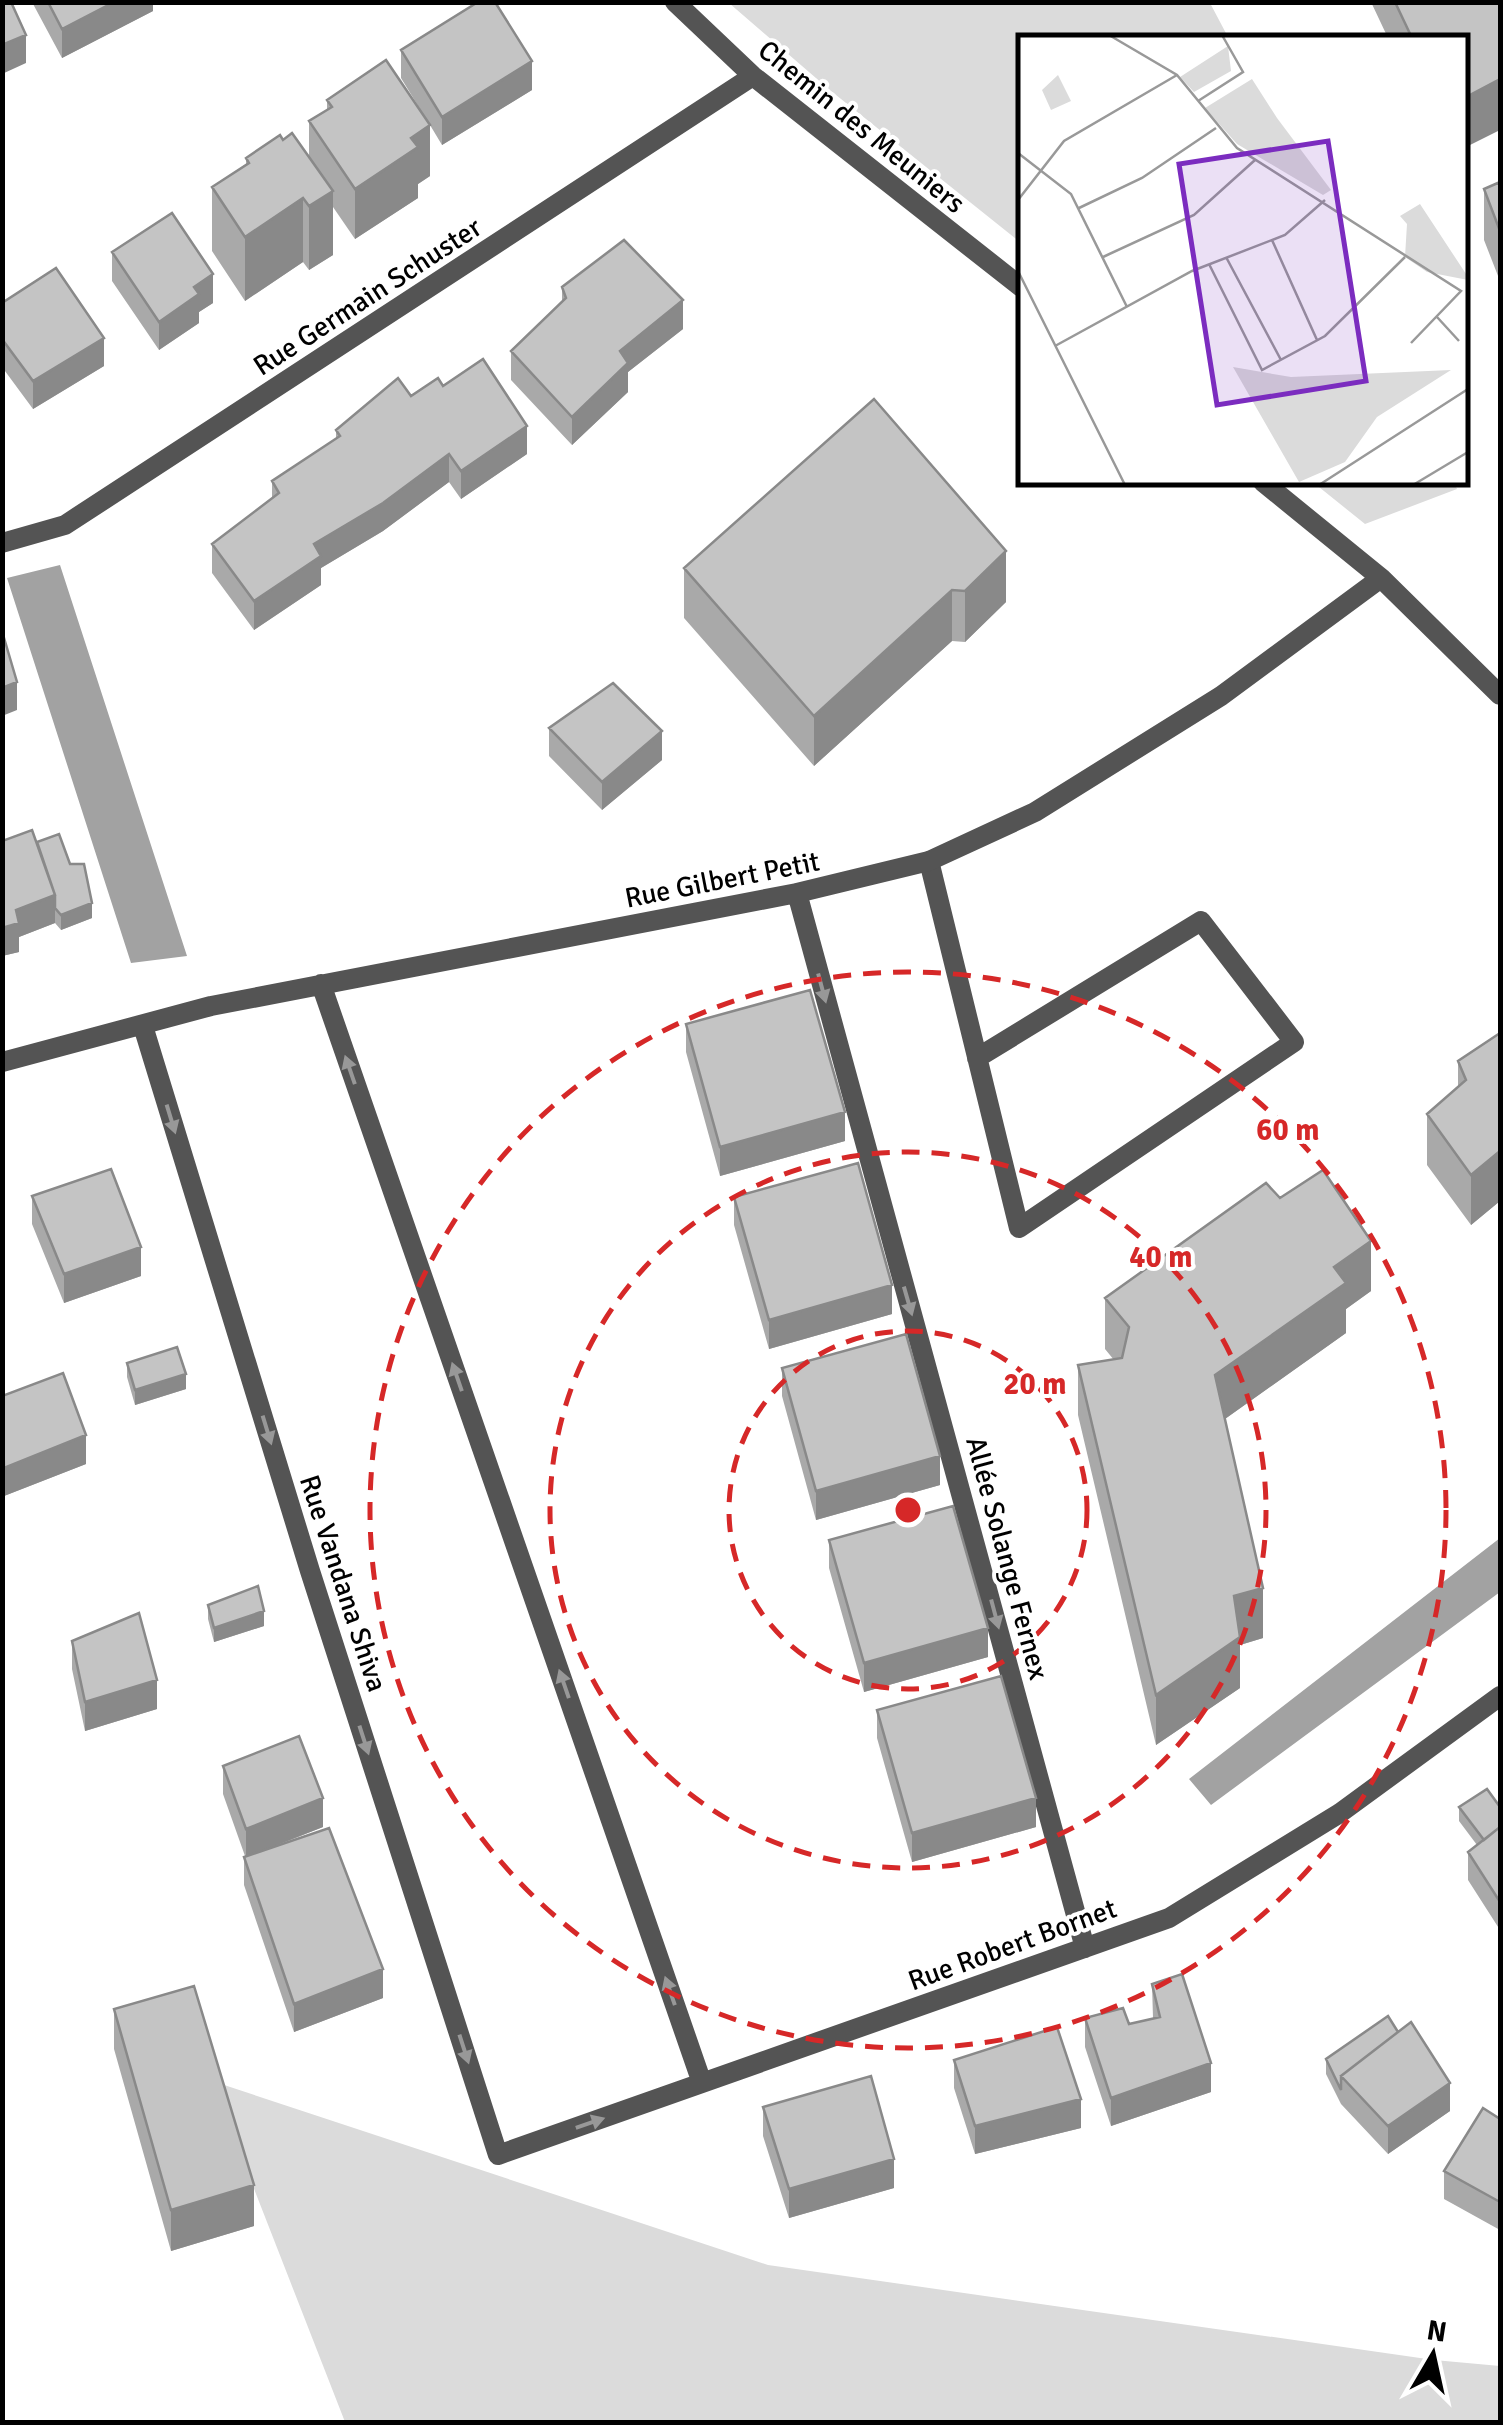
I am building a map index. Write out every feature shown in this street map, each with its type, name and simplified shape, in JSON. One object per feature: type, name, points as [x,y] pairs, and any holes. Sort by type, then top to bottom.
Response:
[{"type":"street","name":"Chemin des Meuniers","points":[[675,2],[752,76],[1018,284]]},
{"type":"street","name":"Rue Germain Schuster","points":[[2,543],[65,525],[752,76]]},
{"type":"street","points":[[1267,485],[1382,578],[1500,694]]},
{"type":"street","name":"Rue Gilbert Petit","points":[[2,1062],[211,1006],[797,894],[930,861],[1035,812],[1204,707],[1382,578]]},
{"type":"street","points":[[930,861],[977,1058],[1018,1228],[1294,1042],[1201,921],[977,1058]]},
{"type":"street","name":"Allée Solange Fernex","points":[[797,894],[1085,1948]]},
{"type":"street","points":[[321,984],[702,2083]]},
{"type":"street","name":"Rue Vandana Shiva","points":[[142,1026],[310,1571],[498,2156]]},
{"type":"street","name":"Rue Robert Bornet","points":[[498,2156],[1169,1918],[1340,1812],[1500,1696]]},
{"type":"shaded area","points":[[729,3],[1210,3],[1227,35],[1018,35],[1018,240],[831,91]]},
{"type":"shaded area","points":[[1316,485],[1455,485],[1457,489],[1365,524]]},
{"type":"shaded area","points":[[60,565],[187,956],[131,963],[7,578]]},
{"type":"shaded area","points":[[1500,1538],[1500,1592],[1211,1805],[1189,1779]]},
{"type":"shaded area","points":[[212,2081],[768,2265],[1434,2360],[1500,2366],[1500,2422],[345,2422]]},
{"type":"building","points":[[2,2],[11,2],[26,35],[2,45]]},
{"type":"building","points":[[48,2],[114,2],[62,29]]},
{"type":"building","points":[[478,2],[495,2],[532,61],[442,117],[401,50]]},
{"type":"building","points":[[1395,2],[1500,2],[1500,79],[1468,96],[1468,35],[1411,35]]},
{"type":"building","points":[[386,60],[430,125],[411,138],[418,147],[355,189],[309,121],[332,107],[327,100]]},
{"type":"building","points":[[292,133],[333,191],[309,206],[303,198],[245,237],[212,187],[249,163],[246,158],[280,135],[283,140]]},
{"type":"building","points":[[1500,182],[1500,231],[1484,189]]},
{"type":"building","points":[[172,213],[213,274],[194,287],[199,294],[159,322],[112,252]]},
{"type":"building","points":[[624,240],[683,300],[620,351],[628,363],[572,417],[511,351],[566,298],[562,287]]},
{"type":"building","points":[[56,268],[104,338],[33,381],[2,339],[2,303]]},
{"type":"building","points":[[483,359],[527,426],[461,471],[449,454],[383,503],[314,544],[321,556],[254,601],[212,544],[279,493],[272,481],[340,436],[336,430],[398,378],[411,396],[438,378],[443,386]]},
{"type":"building","points":[[874,399],[1006,551],[965,591],[952,590],[814,716],[684,568]]},
{"type":"building","points":[[2,631],[17,682],[2,688]]},
{"type":"building","points":[[613,683],[662,731],[602,782],[549,728]]},
{"type":"building","points":[[32,830],[55,895],[16,910],[19,923],[2,928],[2,841]]},
{"type":"building","points":[[59,834],[70,864],[84,864],[92,903],[61,915],[55,908],[55,895],[37,842]]},
{"type":"building","points":[[810,990],[845,1112],[720,1147],[686,1024]]},
{"type":"building","points":[[1500,1033],[1500,1151],[1471,1175],[1427,1114],[1466,1080],[1458,1061]]},
{"type":"building","points":[[858,1163],[892,1285],[769,1320],[734,1197]]},
{"type":"building","points":[[111,1169],[141,1247],[64,1274],[32,1196]]},
{"type":"building","points":[[1323,1170],[1371,1241],[1334,1267],[1346,1283],[1215,1375],[1263,1588],[1234,1596],[1240,1637],[1156,1695],[1078,1365],[1122,1358],[1129,1327],[1105,1298],[1266,1183],[1280,1198]]},
{"type":"building","points":[[906,1334],[940,1456],[816,1491],[782,1368]]},
{"type":"building","points":[[177,1347],[186,1374],[135,1390],[127,1363]]},
{"type":"building","points":[[63,1373],[86,1435],[4,1468],[2,1396]]},
{"type":"building","points":[[953,1506],[988,1628],[864,1663],[829,1540]]},
{"type":"building","points":[[258,1586],[264,1611],[214,1628],[208,1605]]},
{"type":"building","points":[[139,1613],[157,1680],[85,1702],[72,1641]]},
{"type":"building","points":[[1001,1676],[1036,1798],[912,1833],[877,1710]]},
{"type":"building","points":[[299,1736],[323,1798],[246,1829],[223,1766]]},
{"type":"building","points":[[1487,1789],[1500,1807],[1500,1827],[1484,1840],[1459,1807]]},
{"type":"building","points":[[1500,1827],[1500,1902],[1468,1852]]},
{"type":"building","points":[[329,1828],[383,1969],[294,2004],[244,1857]]},
{"type":"building","points":[[1182,1974],[1211,2063],[1111,2098],[1085,2018],[1123,2008],[1129,2024],[1160,2017],[1152,1984]]},
{"type":"building","points":[[194,1986],[254,2185],[171,2210],[114,2009]]},
{"type":"building","points":[[1388,2016],[1398,2032],[1341,2076],[1341,2090],[1326,2059]]},
{"type":"building","points":[[1411,2022],[1450,2083],[1388,2126],[1341,2076]]},
{"type":"building","points":[[1057,2027],[1081,2099],[975,2126],[954,2060]]},
{"type":"building","points":[[871,2076],[894,2159],[789,2189],[763,2107]]},
{"type":"building","points":[[1483,2108],[1500,2119],[1500,2202],[1444,2171]]}]
